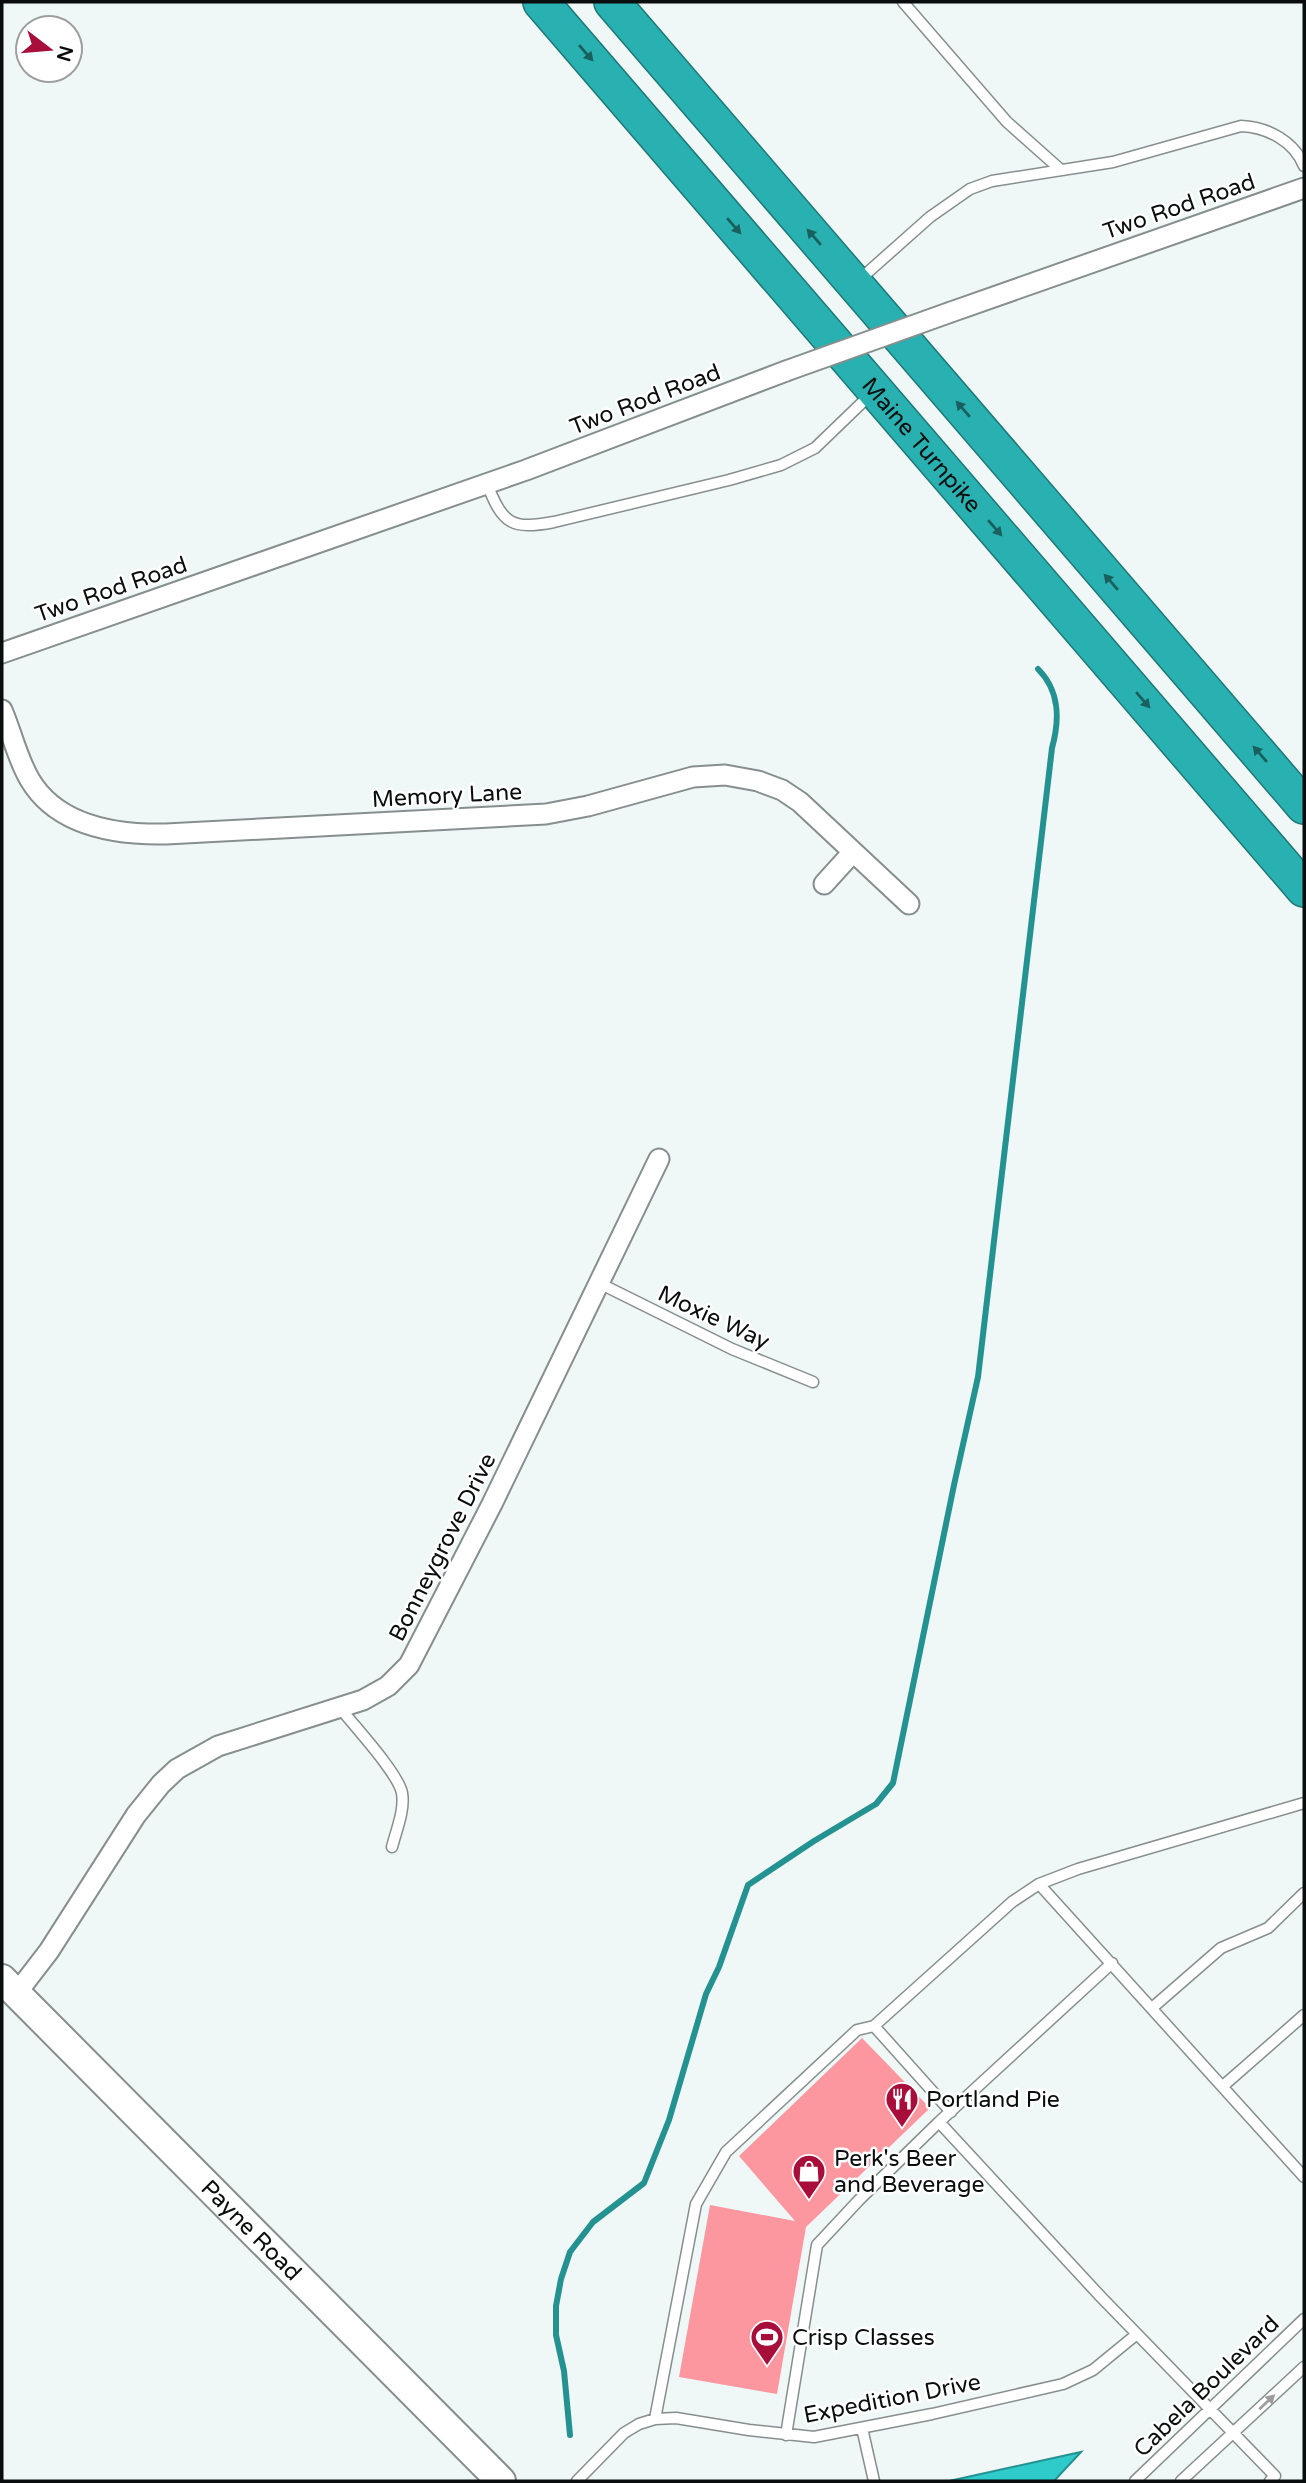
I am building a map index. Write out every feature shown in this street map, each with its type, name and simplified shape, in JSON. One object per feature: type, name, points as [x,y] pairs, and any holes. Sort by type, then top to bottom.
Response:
[{"type":"highway","name":"Maine Turnpike","points":[[541,2],[1304,889]]},
{"type":"highway","points":[[612,2],[1304,806]]},
{"type":"main road","name":"Payne Road","points":[[9,1987],[501,2481]]},
{"type":"street","name":"Two Rod Road","points":[[2,653],[487,484],[786,371],[1304,188]]},
{"type":"street","name":"Memory Lane","points":[[2,710],[25,769],[42,794],[52,804],[80,821],[114,831],[166,834],[539,815],[588,806],[677,780],[724,775],[758,781],[790,794],[909,904]]},
{"type":"street","points":[[824,884],[853,852]]},
{"type":"street","name":"Bonneygrove Drive","points":[[9,1987],[56,1940],[136,1815],[177,1769],[218,1746],[341,1709],[378,1693],[409,1665],[492,1504],[659,1159]]},
{"type":"lane","points":[[903,2],[1007,122],[1061,170]]},
{"type":"lane","points":[[855,284],[930,217],[970,189],[992,181],[1113,162],[1241,126],[1262,130],[1281,138],[1293,148],[1304,166]]},
{"type":"lane","points":[[487,484],[494,503],[504,518],[517,526],[533,526],[729,480],[781,465],[816,448],[876,390]]},
{"type":"lane","name":"Moxie Way","points":[[599,1283],[732,1349],[814,1382]]},
{"type":"lane","points":[[341,1709],[401,1789],[402,1807],[392,1847]]},
{"type":"lane","points":[[655,2419],[696,2204],[726,2152],[857,2030],[874,2026],[1012,1902],[1039,1884],[1078,1869],[1304,1803]]},
{"type":"lane","points":[[1039,1884],[1304,2177]]},
{"type":"lane","points":[[1152,2008],[1222,1948],[1268,1928],[1304,1893]]},
{"type":"lane","points":[[786,2435],[817,2245],[939,2122],[1112,1963]]},
{"type":"lane","points":[[1223,2086],[1304,2015]]},
{"type":"lane","points":[[874,2026],[951,2112]]},
{"type":"lane","points":[[939,2122],[1275,2476],[1270,2481]]},
{"type":"lane","name":"Cabela Boulevard","points":[[1135,2481],[1304,2319]]},
{"type":"lane","name":"Expedition Drive","points":[[577,2481],[624,2433],[655,2419],[676,2418],[814,2437],[1063,2384],[1093,2370],[1138,2334]]},
{"type":"lane","points":[[1181,2481],[1304,2367]]},
{"type":"lane","points":[[862,2428],[874,2481]]},
{"type":"water","points":[[1081,2452],[1054,2481],[949,2481]]},
{"type":"building","points":[[862,2038],[930,2108],[806,2227],[777,2394],[679,2377],[710,2205],[795,2221],[739,2156]]},
{"type":"waterway","points":[[570,2435],[564,2371],[556,2335],[556,2306],[561,2279],[570,2252],[593,2222],[644,2183],[669,2120],[706,1994],[719,1967],[748,1885],[876,1804],[893,1783],[978,1377],[1057,716],[1051,687],[1038,669]]},
{"type":"place","name":"Portland Pie","points":[[902,2129]]},
{"type":"place","name":"Perk's Beer and Beverage","points":[[809,2201]]},
{"type":"place","name":"Crisp Classes","points":[[767,2367]]}]
